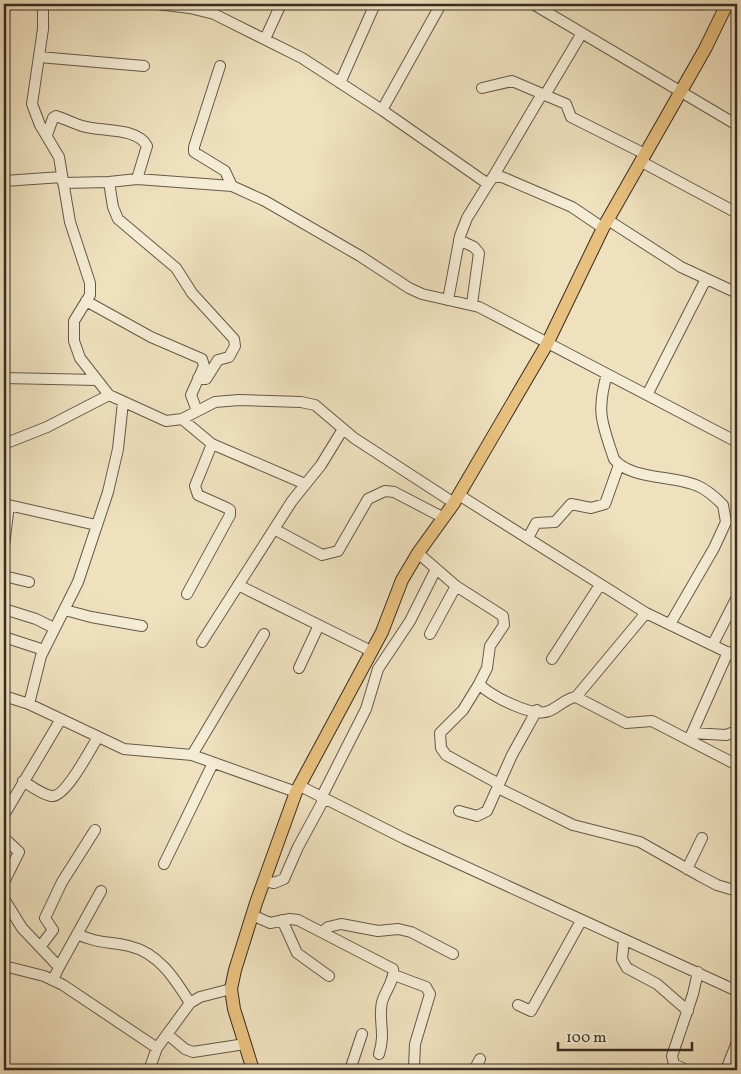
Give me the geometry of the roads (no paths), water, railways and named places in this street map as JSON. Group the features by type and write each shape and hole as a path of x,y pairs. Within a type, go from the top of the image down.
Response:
{"main road":[{"path":"253,1070 234,1009 231,989 252,915 298,789 385,625 402,580 456,499 547,344 605,224 680,92 727,4"}],"street":[{"path":"43,4 43,29 32,104 40,124 59,157 70,222 90,283 90,295 74,321 72,333 80,358 108,396 166,420 182,420 215,402 239,400 301,402 315,406 343,429 456,499 528,538 646,613 733,655 691,736"},
{"path":"162,4 214,14 302,58 490,181"},
{"path":"264,39 281,4"},
{"path":"340,83 375,4"},
{"path":"382,110 441,4"},
{"path":"533,4 737,125"},
{"path":"448,300 459,240 468,218 582,33"},
{"path":"39,57 144,66"},
{"path":"220,66 194,152 225,171 232,186"},
{"path":"482,88 512,81 566,104 571,117 737,213"},
{"path":"47,135 53,118 56,116 82,126 136,135 144,140 147,146 137,179"},
{"path":"490,181 502,177 572,207 681,267 737,294"},
{"path":"4,180 109,182 137,179 232,186 317,231 409,288 422,294 472,304 737,442"},
{"path":"109,182 113,207 118,219 176,268 192,293 234,340 235,346 229,357 218,360 206,379 198,378"},
{"path":"459,240 474,247 479,253 472,304"},
{"path":"647,395 706,279"},
{"path":"86,301 151,337 202,359 204,366 191,395 198,411"},
{"path":"607,374 600,399 600,411 614,459 618,465 648,475 699,486 723,505 726,522 714,548 670,624"},
{"path":"4,378 97,380"},
{"path":"4,444 47,427 108,396"},
{"path":"28,704 44,650 78,582 108,492 118,449 123,402"},
{"path":"182,420 212,444 305,484"},
{"path":"202,642 274,529 305,484 321,465 343,429"},
{"path":"188,594 230,514 230,510 227,508 198,495 195,491 195,486 212,444"},
{"path":"528,538 536,523 555,522 571,504 592,508 605,504 618,465"},
{"path":"274,529 322,555 329,555 338,551 368,499 385,492 394,492 444,518"},
{"path":"4,546 7,504 96,525"},
{"path":"418,554 456,586 500,613 505,620 504,625 490,646 487,668 479,684 463,710 440,733 440,744 446,755 499,786 573,825 640,842 716,885 737,891"},
{"path":"264,881 274,883 284,879 366,709 378,669 410,621 436,569"},
{"path":"4,576 30,582"},
{"path":"238,585 371,651"},
{"path":"552,659 600,585"},
{"path":"430,634 456,586"},
{"path":"713,644 737,597"},
{"path":"4,610 36,619 54,628"},
{"path":"64,610 91,618 142,626"},
{"path":"576,697 646,613"},
{"path":"300,668 319,625"},
{"path":"192,755 264,634"},
{"path":"4,637 44,650"},
{"path":"479,684 512,706 548,712 570,698 576,697 619,721 633,724 652,721 691,736 737,765"},
{"path":"4,696 28,704 124,749 192,755 298,789 580,921 737,991"},
{"path":"459,811 477,816 483,815 499,786 512,755 537,710"},
{"path":"4,815 61,719"},
{"path":"691,736 726,735 737,731"},
{"path":"23,781 50,796 58,794 74,777 98,737"},
{"path":"164,864 214,763"},
{"path":"40,947 53,930 45,918 62,882 95,830"},
{"path":"4,838 19,852 4,882"},
{"path":"687,868 702,838"},
{"path":"53,980 101,891"},
{"path":"4,899 22,928 59,967"},
{"path":"252,915 270,923 282,920 298,920 393,968 394,975 382,1003 384,1040 379,1054"},
{"path":"282,920 297,953 329,976"},
{"path":"518,1005 531,1011 580,921"},
{"path":"322,932 328,927 341,924 378,931 398,929 411,932 452,954"},
{"path":"77,934 95,942 133,947 159,961 169,970 190,1003"},
{"path":"624,940 622,959 627,968 657,984 688,1010"},
{"path":"4,966 53,980 157,1048"},
{"path":"686,1070 672,1060 698,972"},
{"path":"394,975 426,987 430,994 415,1044 414,1067 417,1070"},
{"path":"149,1070 157,1048 190,1003 200,997 231,989"},
{"path":"167,1034 185,1049 193,1052 244,1044"},
{"path":"350,1070 362,1034"},
{"path":"726,1070 737,1042"},
{"path":"474,1070 480,1059"}]}
